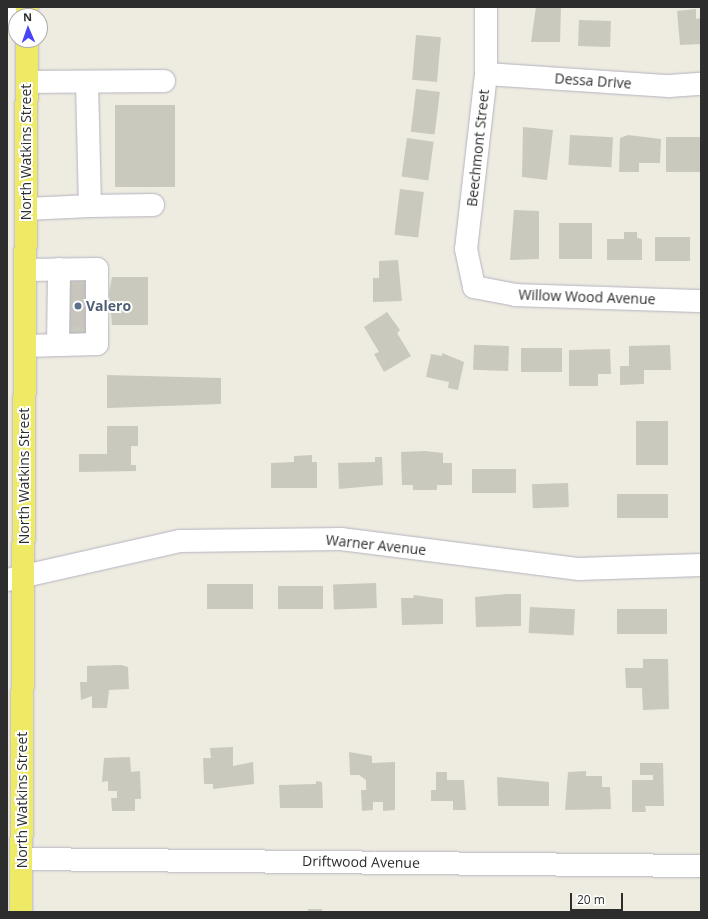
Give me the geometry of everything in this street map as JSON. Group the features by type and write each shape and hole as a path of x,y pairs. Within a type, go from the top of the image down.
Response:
{"main road":[{"name":"North Watkins Street","path":"21,912 22,859 15,579 25,346 27,48"}],"street":[{"name":"Beechmont Street","path":"474,287 466,249 486,74 486,7"},
{"name":"Dessa Drive","path":"486,74 669,86 701,84"},
{"path":"27,82 164,81"},
{"path":"87,82 90,206"},
{"path":"26,209 153,205"},
{"path":"25,346 97,344 60,269"},
{"path":"25,270 97,269 58,345"},
{"name":"Willow Wood Avenue","path":"474,287 516,295 701,301"},
{"name":"Warner Avenue","path":"15,579 180,541 341,539 579,569 701,565"},
{"name":"Driftwood Avenue","path":"22,859 701,866"}],"building":[{"path":"536,7 561,7 560,42 531,42"},
{"path":"696,9 696,19 701,18 701,44 680,45 677,11"},
{"path":"579,20 611,21 610,47 578,46"},
{"path":"416,35 441,37 437,82 412,80"},
{"path":"416,89 440,92 435,135 411,132"},
{"path":"115,105 175,105 175,187 115,187"},
{"path":"523,127 553,130 547,180 522,177"},
{"path":"570,135 613,137 611,167 568,165"},
{"path":"628,135 661,139 660,163 639,163 639,172 619,172 620,138"},
{"path":"666,137 701,137 701,172 666,172"},
{"path":"407,138 434,142 428,180 402,177"},
{"path":"400,189 424,192 418,238 394,235"},
{"path":"514,210 539,211 539,259 510,260"},
{"path":"559,223 592,223 592,259 559,259"},
{"path":"624,232 637,232 637,238 642,239 642,260 607,260 607,239 624,239"},
{"path":"655,237 690,237 690,261 655,261"},
{"path":"398,260 402,301 373,302 373,278 379,278 379,261"},
{"name":"Valero","path":"68,277 88,277 88,334 68,334"},
{"path":"112,277 148,277 148,325 112,325 109,293"},
{"path":"387,312 400,330 397,333 411,356 384,372 374,354 379,352 364,327"},
{"path":"474,345 509,346 508,371 473,370"},
{"path":"670,345 671,370 644,370 644,384 620,385 620,366 629,366 629,346"},
{"path":"521,348 562,348 562,372 521,372"},
{"path":"610,349 611,374 598,374 598,386 569,386 569,350"},
{"path":"442,353 464,362 458,390 448,388 449,382 426,377 431,354 442,356"},
{"path":"107,375 221,378 221,404 107,408"},
{"path":"636,421 668,421 668,465 636,465"},
{"path":"107,426 138,426 138,446 131,446 131,465 136,465 136,471 79,472 79,454 107,454"},
{"path":"425,451 443,453 443,463 452,463 452,485 437,485 437,490 413,490 413,485 402,485 401,452"},
{"path":"312,455 312,462 317,462 317,488 271,488 271,463 294,462 294,456"},
{"path":"375,457 382,457 383,485 339,489 338,463 375,462"},
{"path":"472,469 516,469 516,493 472,493"},
{"path":"568,483 569,507 533,508 532,484"},
{"path":"617,494 668,494 668,518 617,518"},
{"path":"376,583 377,608 334,609 333,585"},
{"path":"207,584 253,584 253,609 207,609"},
{"path":"278,586 323,586 323,609 278,609"},
{"path":"521,594 521,626 476,627 475,597"},
{"path":"414,595 443,599 443,624 402,625 401,598 413,598"},
{"path":"530,607 575,609 574,635 529,633"},
{"path":"617,609 667,609 667,634 617,634"},
{"path":"643,659 668,659 669,709 643,710 642,688 626,688 625,668 643,668"},
{"path":"121,665 128,667 129,689 109,690 107,708 92,708 92,696 81,700 80,682 87,682 87,666"},
{"path":"233,747 233,766 253,762 254,784 213,789 213,784 204,784 203,758 211,758 210,748"},
{"path":"349,752 372,756 372,763 395,762 395,810 383,811 383,802 373,802 373,810 362,811 361,790 366,790 366,780 359,775 350,775"},
{"path":"130,757 131,772 140,771 141,799 135,799 135,811 112,811 111,798 117,798 117,791 108,791 108,781 102,782 104,758"},
{"path":"640,763 663,763 664,806 645,806 646,812 632,812 632,780 653,780 653,775 640,775"},
{"path":"586,771 586,776 602,776 602,787 610,787 611,809 565,810 568,772"},
{"path":"436,772 447,772 447,780 464,780 466,810 453,810 453,801 431,801 431,790 436,790"},
{"path":"497,777 549,782 549,806 498,806"},
{"path":"316,781 322,782 323,808 280,808 279,785 316,784"},
{"path":"308,909 322,909 322,912 308,912"}],"tunnel":[{"path":"68,295 88,295"},
{"path":"68,316 88,316"}],"place":[{"name":"Valero","path":"78,306"}]}
